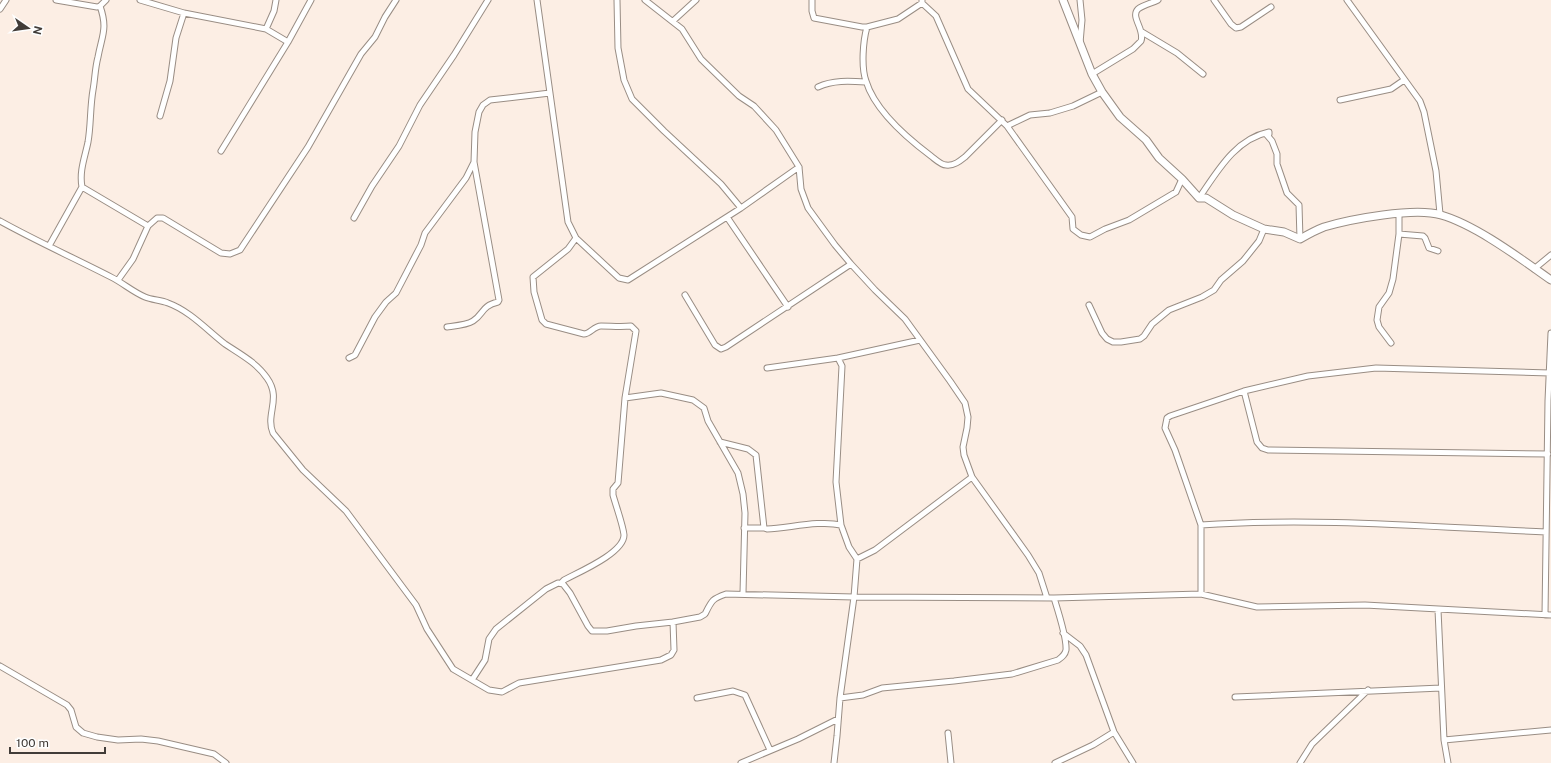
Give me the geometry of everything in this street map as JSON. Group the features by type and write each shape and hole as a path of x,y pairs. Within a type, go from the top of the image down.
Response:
{"main road":[{"path":"1063,0 1092,74 1102,92 1120,117 1146,140 1159,158 1182,179 1199,198 1206,198 1233,215 1264,229 1284,232 1300,239 1323,227 1375,216 1412,212 1440,214 1481,233 1551,280"}],"street":[{"path":"0,9 6,0"},
{"path":"56,0 98,7 106,0"},
{"path":"140,0 184,13 266,29 288,42"},
{"path":"266,29 274,11 276,0"},
{"path":"221,151 288,42 311,0"},
{"path":"118,280 133,259 148,226 157,218 163,218 221,253 230,254 240,250 308,147 361,54 375,38 385,17 396,0"},
{"path":"354,218 372,186 400,146 420,105 454,55 488,0"},
{"path":"537,0 568,222 576,238 619,278 628,280 741,208 799,167"},
{"path":"617,0 618,48 624,80 632,99 721,184 741,208"},
{"path":"645,0 682,29 701,59 739,96 754,106 776,130 799,167 801,189 808,208 851,264 905,319 965,404 968,417 968,428 963,447 972,476 1028,555 1039,573 1047,598"},
{"path":"673,21 696,0"},
{"path":"812,0 812,11 814,18 862,27 898,19 922,1 936,16 968,89 1007,126 1072,217 1073,229 1081,236 1090,237 1104,229 1129,220 1176,192 1182,179"},
{"path":"1080,0 1082,20 1080,43"},
{"path":"1092,74 1133,49 1141,42 1142,32 1135,18 1135,13 1138,9 1158,0"},
{"path":"1214,0 1231,24 1236,28 1241,27 1271,7"},
{"path":"1347,0 1420,101 1424,112 1436,171 1440,214"},
{"path":"49,246 82,187 80,179 89,133 90,113 96,80 98,57 105,32 104,16 100,6"},
{"path":"160,116 170,81 176,38 184,13"},
{"path":"867,27 864,37 864,73 866,82 884,113 899,129 916,145 945,165 952,164 965,156 1002,120"},
{"path":"1142,32 1177,53 1203,74"},
{"path":"1340,100 1391,89 1404,80"},
{"path":"818,87 827,83 836,82 866,82"},
{"path":"1007,126 1030,115 1050,113 1067,108 1102,92"},
{"path":"447,327 472,322 483,309 490,304 498,302 499,300 474,162 475,132 479,112 483,105 490,100 550,93"},
{"path":"1199,198 1228,156 1244,142 1269,132 1270,134 1266,134 1272,142 1277,154 1277,164 1287,193 1299,205 1300,239"},
{"path":"349,358 355,355 375,317 386,302 396,293 421,246 426,233 466,178 474,162"},
{"path":"82,187 148,226"},
{"path":"1391,343 1379,327 1377,313 1379,307 1389,293 1393,278 1399,234 1399,214"},
{"path":"726,217 788,307"},
{"path":"0,221 35,240 118,280 145,297 169,303 189,314 225,344 251,361 268,378 275,396 270,426 273,433 303,470 346,511 416,605 427,629 453,669 489,690 502,692 519,683 661,660 671,654 674,650 673,622"},
{"path":"1089,305 1102,333 1107,339 1114,342 1121,342 1140,339 1144,336 1152,324 1169,310 1202,297 1214,290 1221,280 1243,261 1259,241 1264,229"},
{"path":"1399,234 1423,236 1429,248 1438,251"},
{"path":"472,680 485,660 489,639 496,629 546,589 561,583 612,554 621,544 624,535 613,495 613,489 618,483 625,398 636,331 635,328 631,326 600,326 587,334 584,334 549,326 542,320 534,292 532,277 568,249 576,238"},
{"path":"1534,269 1551,255"},
{"path":"685,295 715,345 721,349 788,307 851,264"},
{"path":"561,583 570,593 592,631 607,631 700,617 705,614 714,598 726,594 743,593 767,596 1047,598 1201,594 1257,607 1365,605 1548,615 1546,532 1551,333"},
{"path":"767,368 838,358 920,340"},
{"path":"834,763 840,698 854,597 857,559 849,547 841,526 836,482 842,366 838,358"},
{"path":"1201,594 1201,525 1175,450 1165,428 1167,418 1170,416 1244,391 1308,376 1376,368 1550,373"},
{"path":"1244,391 1257,442 1262,448 1268,450 1548,454"},
{"path":"625,398 661,393 692,400 704,408 708,421 738,472 743,494 743,593"},
{"path":"720,442 748,449 756,455 764,528"},
{"path":"857,559 875,550 972,476"},
{"path":"1201,525 1243,522 1299,522 1546,532"},
{"path":"744,528 785,528 832,523 841,526"},
{"path":"840,698 863,696 882,688 954,682 1012,674 1058,660 1064,656 1066,651 1054,598"},
{"path":"1438,610 1444,740 1448,763"},
{"path":"1063,634 1080,646 1086,655 1114,732 1133,763"},
{"path":"0,666 66,705 71,710 76,727 83,733 118,740 141,739 158,741 214,754 226,763"},
{"path":"1235,697 1441,688"},
{"path":"1300,763 1312,744 1368,690"},
{"path":"697,698 733,691 745,694 770,750"},
{"path":"741,763 798,739 838,719"},
{"path":"1444,740 1551,730"},
{"path":"1055,763 1093,746 1114,732"},
{"path":"948,733 951,763"}]}
